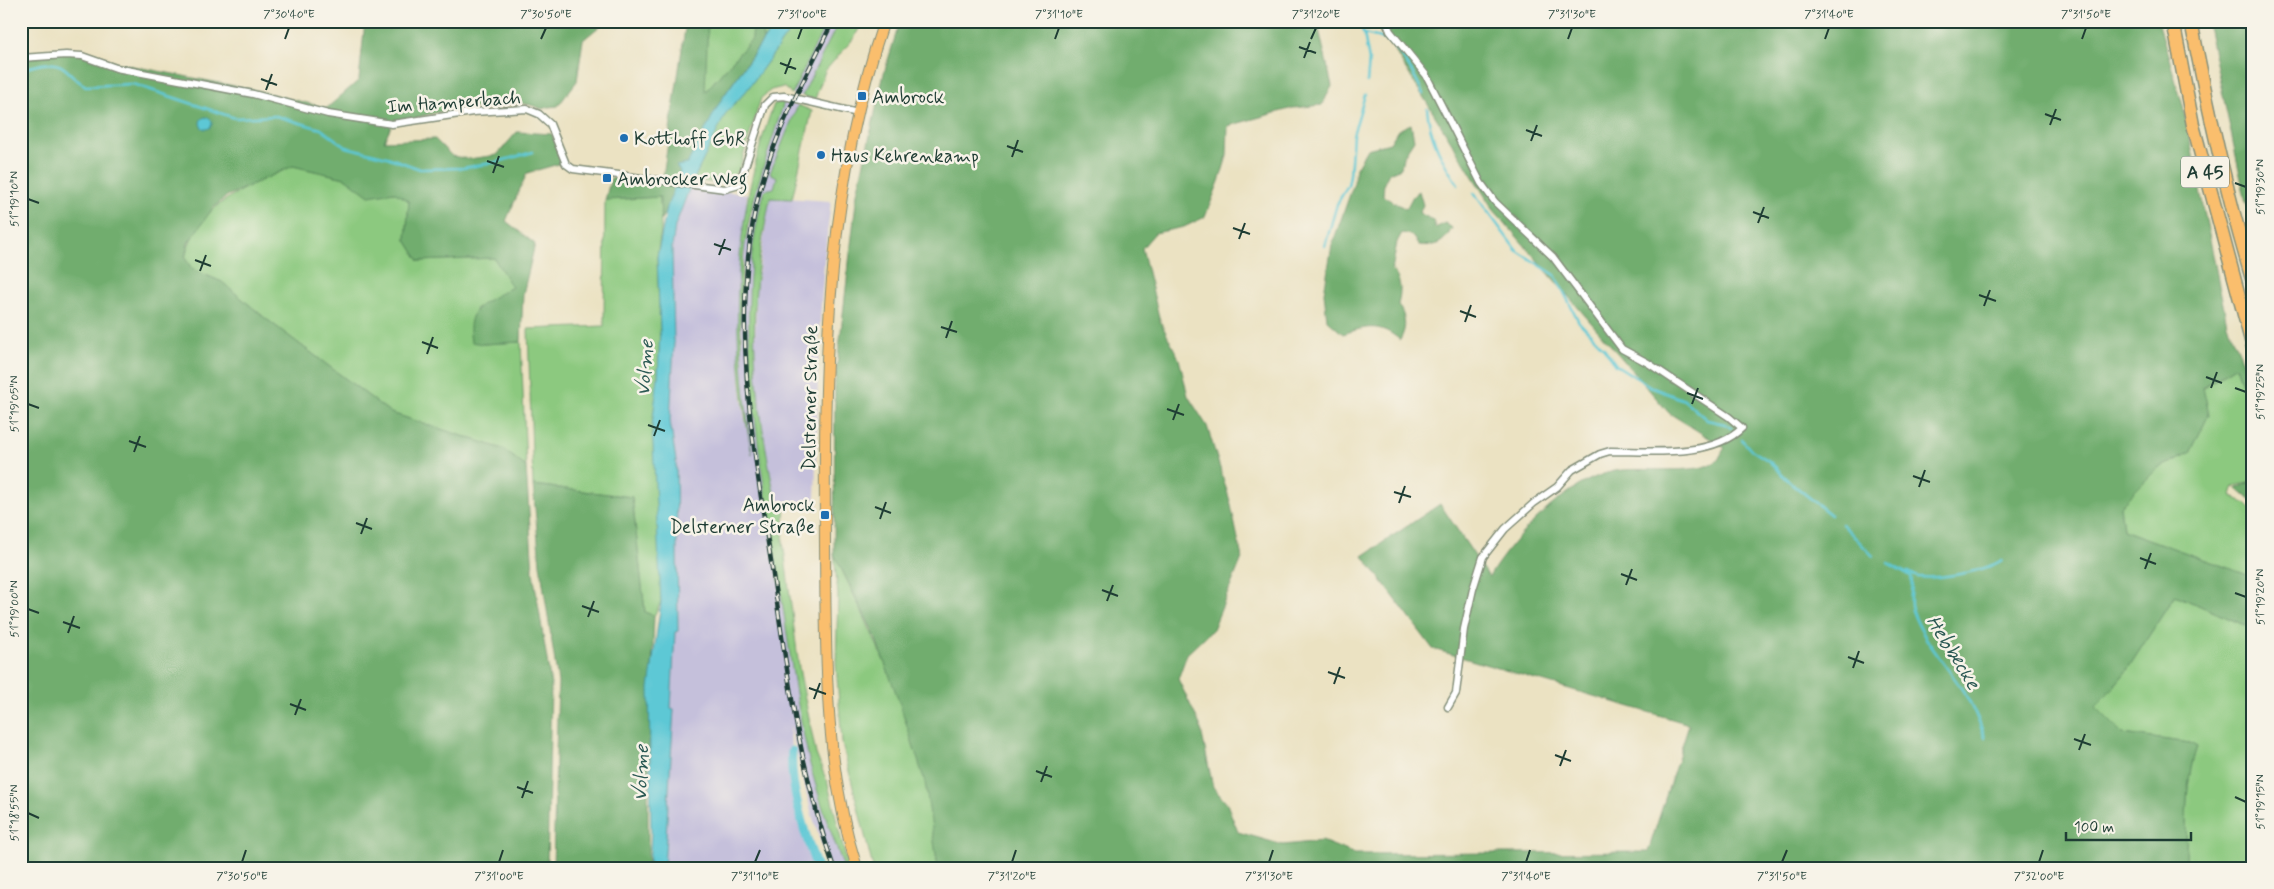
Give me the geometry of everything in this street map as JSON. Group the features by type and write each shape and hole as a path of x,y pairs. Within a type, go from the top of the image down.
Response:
{"highway":[{"name":"A 45","path":"2173,21 2193,125 2253,348"},
{"name":"A 45","path":"2191,21 2212,127 2234,219 2253,282"}],"main road":[{"name":"Delsterner Straße","path":"857,868 841,812 830,741 826,667 826,362 831,273 839,205 858,113 884,21"}],"street":[{"path":"1386,21 1390,31 1426,75 1494,202 1553,257 1622,348 1729,416 1742,428 1736,434 1714,446 1674,450 1610,451 1600,454 1572,470 1557,487 1534,503 1505,529 1483,557 1476,578 1464,629 1456,693 1448,707"},
{"name":"Im Hamperbach","path":"21,58 66,55 82,56 116,68 253,94 328,114 392,124 473,112 527,109 539,114 550,124 565,161 570,168 712,187 732,188 739,185 765,105 773,97 784,96 858,113"}],"shaded area":[{"path":"827,21 839,21 802,96 792,94"},
{"path":"784,102 798,105 770,173 777,176 774,188 765,190 753,248 750,316 754,412 809,760 844,868 829,868 812,815 790,725 792,777 799,826 813,868 664,868 673,709 670,708 675,632 678,631 676,461 670,421 674,343 672,247 675,226 690,187 747,194 738,316 740,380 744,415 750,443 743,379 741,316 745,246 758,185"},
{"path":"770,197 831,201 824,261 819,336 815,502 776,503 759,412 755,348 756,288"}],"green space":[{"path":"365,21 606,21 583,40 577,81 558,106 542,109 519,103 438,112 392,124 384,141 435,139 452,156 469,159 497,155 517,132 552,134 562,163 527,173 506,221 535,244 523,294 521,342 483,344 471,342 471,320 474,313 486,302 512,287 494,258 419,261 406,240 409,201 394,192 369,196 345,178 293,166 227,196 213,208 188,243 185,258 192,269 222,282 265,318 391,413 503,449 526,467 533,572 551,685 547,868 427,868 426,865 412,868 21,868 21,55 63,51 85,53 117,63 255,90 327,108 359,80"},
{"path":"679,21 708,21 705,92 752,39 753,26 761,22 763,40 722,98 661,220 660,197 605,200 611,178 662,183 685,29"},
{"path":"708,21 777,21 763,40 761,22 753,26 752,39 704,93"},
{"path":"797,21 827,21 792,94 783,87 771,90 761,98 739,170 727,181 715,183 694,180 713,136 726,113 747,90"},
{"path":"839,21 863,21 854,38 825,71 815,99 802,96"},
{"path":"900,21 1317,21 1332,86 1322,105 1293,108 1228,126 1227,156 1205,217 1184,227 1155,233 1142,248 1160,321 1179,359 1188,396 1207,426 1230,501 1242,558 1213,629 1187,654 1178,679 1200,725 1213,787 1227,804 1238,832 1283,845 1322,841 1355,854 1648,852 1689,724 1433,649 1363,556 1440,504 1489,577 1527,528 1543,512 1579,485 1597,476 1615,471 1683,469 1708,466 1717,461 1725,448 1669,413 1493,209 1396,53 1381,21 2158,21 2183,106 2227,324 2253,385 2253,414 2236,366 2203,387 2209,414 2190,453 2158,468 2120,506 2123,530 2253,577 2253,611 2249,627 2175,595 2125,673 2096,707 2123,734 2190,743 2197,747 2188,791 2186,868 938,868 925,782 899,701 874,634 834,554 835,383 857,193 884,73"},
{"path":"2207,21 2253,21 2253,235"},
{"path":"784,102 751,211 742,271 742,363 752,454 740,366 738,322 739,277 743,233 750,189 760,146 774,104"},
{"path":"798,105 812,111 792,199 770,198 756,288 756,369 766,450 776,503 785,503 783,541 799,668 816,754 828,784 848,868 844,868 825,814 804,736 762,472 751,375 750,279 755,233 765,190 774,188 777,177 770,173"},
{"path":"1411,124 1414,140 1403,157 1401,168 1389,173 1384,183 1383,196 1406,209 1413,196 1419,191 1423,205 1419,213 1433,220 1435,228 1445,223 1452,228 1439,243 1419,245 1411,235 1402,233 1397,242 1392,270 1399,282 1398,305 1403,313 1405,322 1400,340 1386,331 1373,328 1360,329 1343,334 1327,320 1324,293 1332,245 1354,183 1356,168 1367,149 1390,143 1398,130"},
{"path":"293,166 345,178 369,195 394,192 409,201 406,240 419,261 494,258 513,287 475,309 483,344 521,342 526,467 503,449 391,413 265,318 222,282 192,269 185,258 191,239 200,223 212,210 242,190"},
{"path":"660,197 661,231 657,257 660,330 658,377 661,602 654,616 645,612 632,497 533,485 528,329 604,326 605,200"},
{"path":"2236,366 2253,414 2253,482 2234,486 2231,495 2246,504 2253,511 2253,540 2251,547 2253,548 2253,577 2123,530 2120,506 2158,468 2190,453 2209,414 2203,388"},
{"path":"2253,482 2253,503 2236,488"},
{"path":"533,485 632,497 645,612 654,616 648,773 648,868 553,868 558,682 540,564"},
{"path":"834,554 886,665 917,751 931,813 938,868 873,868 842,743 836,664 838,595"},
{"path":"2175,595 2249,627 2253,611 2253,868 2186,868 2188,791 2197,747 2190,743 2123,734 2096,707 2125,673"}],"water":[{"path":"777,21 797,21 747,90 726,113 690,187 675,226 672,247 674,343 670,421 676,461 678,631 675,632 671,708 674,709 664,868 649,868 651,832 649,688 661,602 652,425 658,377 660,330 657,257 667,207 680,171 676,166 687,164 721,100"},
{"path":"204,117 208,117 212,123 208,129 204,129 200,125 200,121"}],"waterway":[{"name":"Hebbecke","path":"1360,21 1363,33 1391,43 1402,56 1423,94"},
{"path":"1364,34 1369,60 1367,82"},
{"path":"21,70 43,64 54,64 64,68 86,86 133,84 235,118 276,116 321,129 346,147 387,157 420,169 463,168 497,162 533,152"},
{"path":"1325,246 1337,204 1348,185 1353,135 1365,95"},
{"name":"Hebbecke","path":"1427,109 1431,130 1438,149 1458,185"},
{"name":"Hebbecke","path":"1474,193 1516,250 1555,275 1579,322 1603,347 1616,365 1653,388 1684,400 1707,420 1725,424 1731,428"},
{"name":"Hebbecke","path":"1742,440 1750,449 1769,461 1790,482 1831,515"},
{"name":"Hebbecke","path":"1842,524 1873,556"},
{"path":"1908,572 1918,577 1950,576 1984,568 2002,560"},
{"name":"Hebbecke","path":"1888,563 1911,576 1911,606 1917,622 1931,646 1955,678 1969,701 1985,737"},
{"path":"792,751 795,795 817,868"}],"railway":[{"path":"833,21 787,116 767,165 760,190 754,216 748,260 745,348 758,481 789,682 803,757 822,831 834,868"}],"place":[{"name":"Ambrock","path":"862,96"},
{"name":"Kotthoff GbR","path":"624,138"},
{"name":"Haus Kehrenkamp","path":"821,155"},
{"name":"Ambrocker Weg","path":"607,178"},
{"name":"Ambrock Delsterner Straße","path":"825,515"}],"water label":[{"name":"Volme","path":"644,368"},
{"name":"Volme","path":"640,773"}]}
